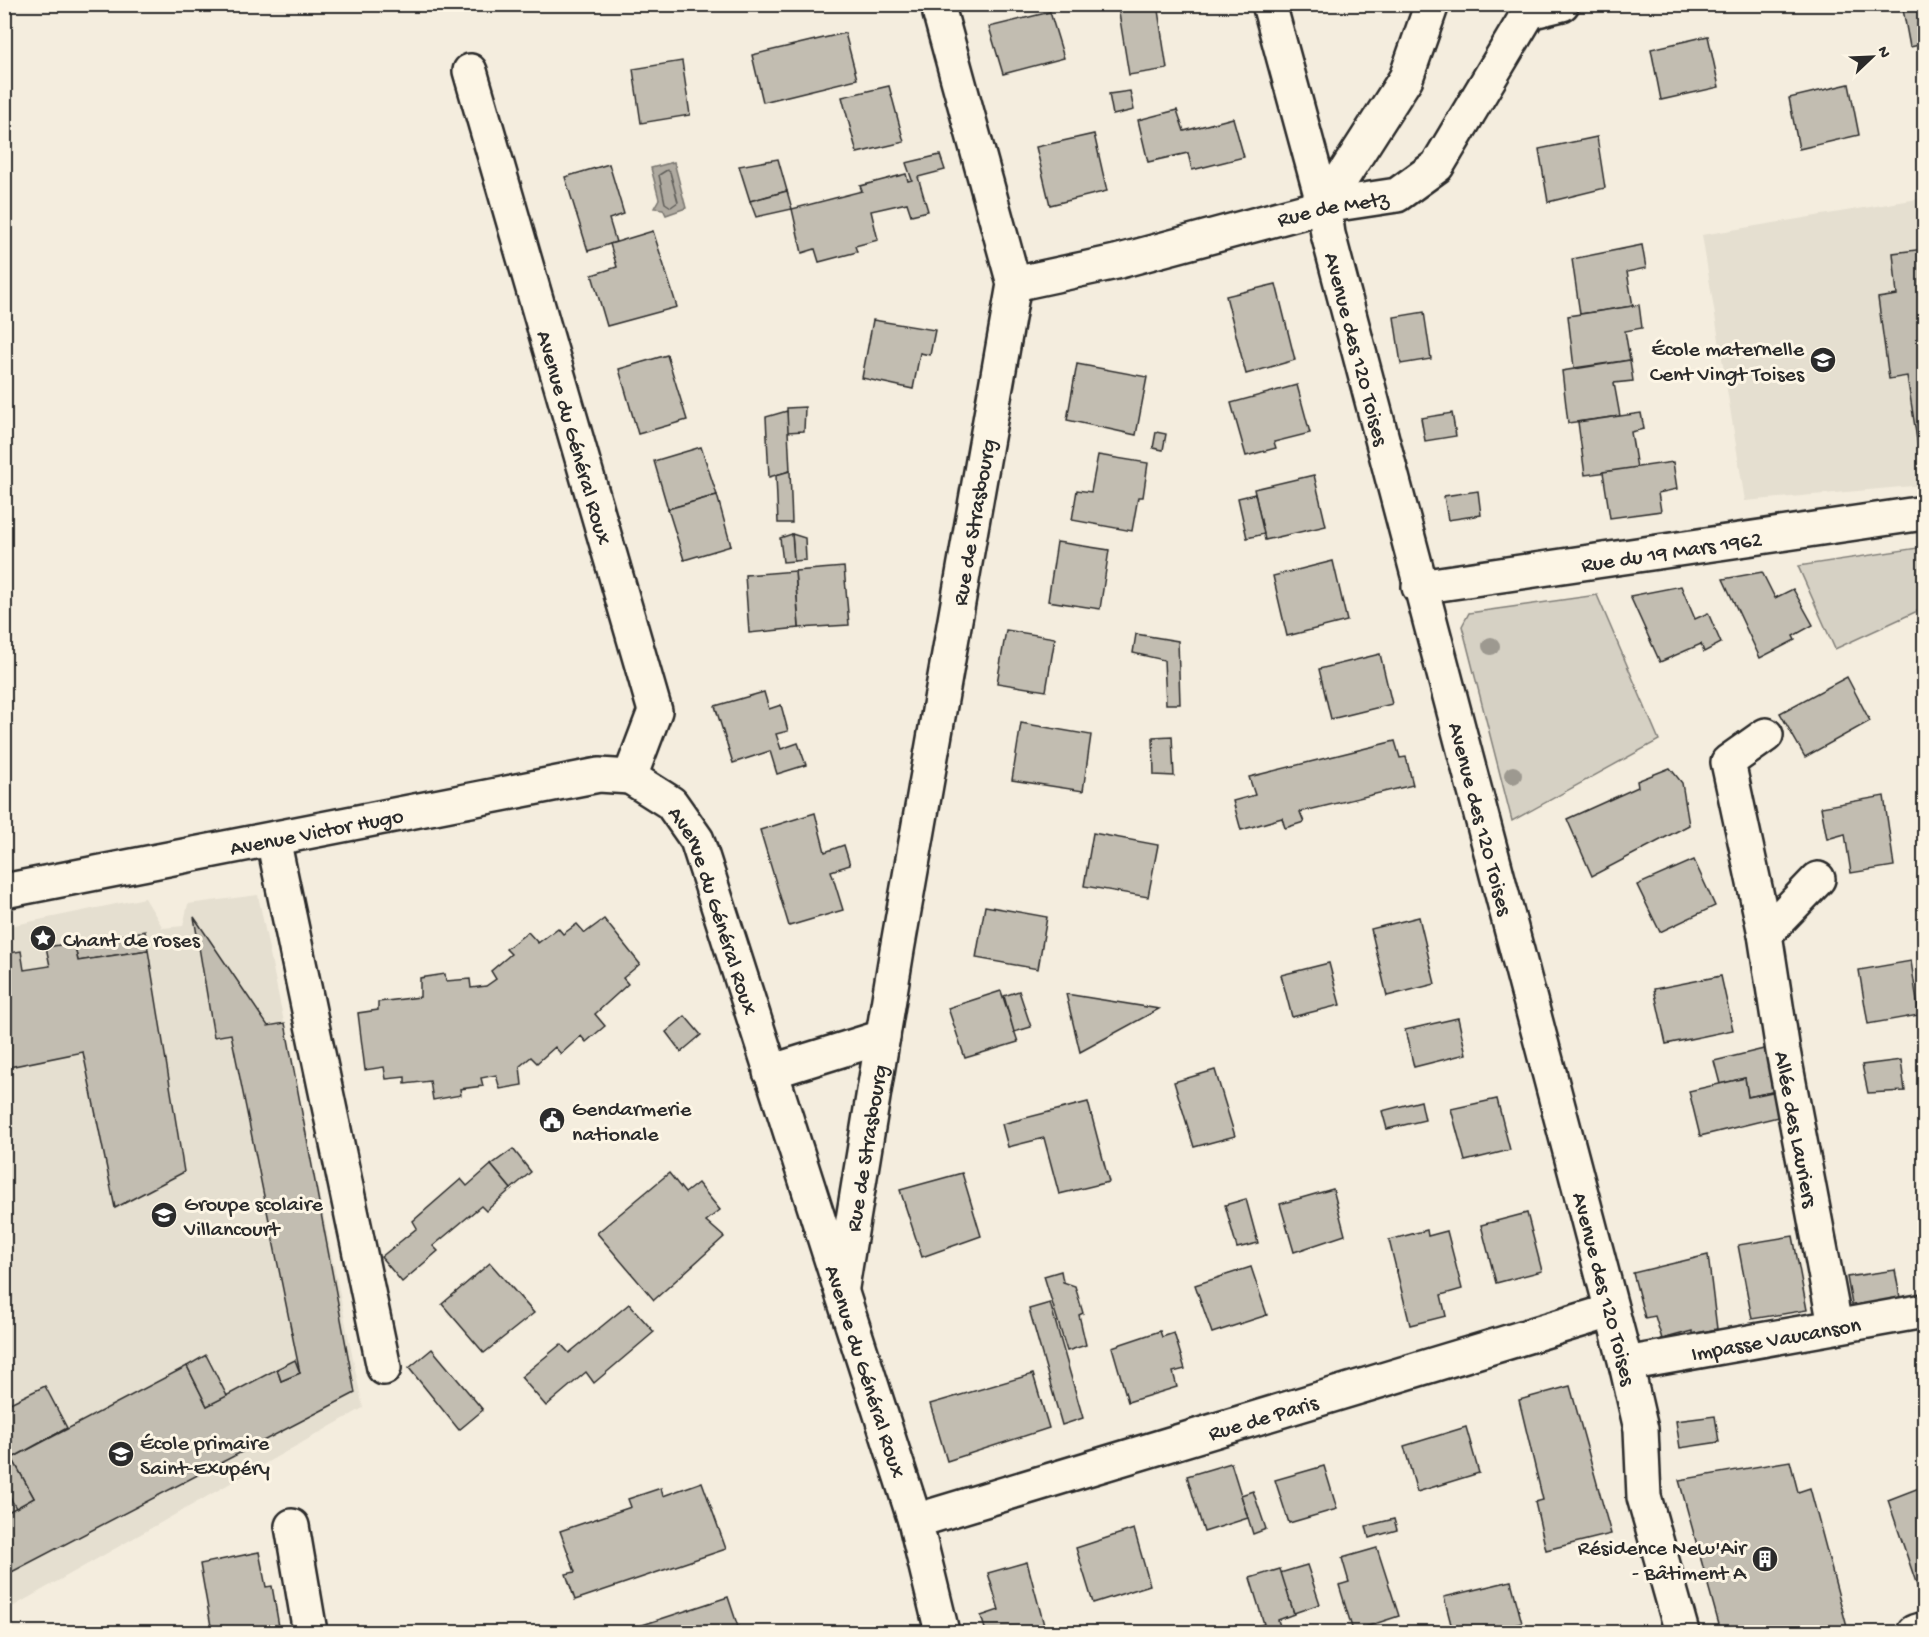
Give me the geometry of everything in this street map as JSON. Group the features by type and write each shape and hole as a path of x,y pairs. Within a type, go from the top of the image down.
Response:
{"street":[{"name":"Avenue des 120 Toises","path":"1269,4 1324,206 1328,234 1419,587 1626,1364 1641,1429 1644,1497 1682,1632"},
{"path":"1324,206 1406,78 1432,4"},
{"name":"Rue de Metz","path":"1014,284 1116,262 1324,206 1397,195 1437,166 1529,12 1562,4"},
{"name":"Rue de Strasbourg","path":"841,1294 883,1037 1014,284 939,14"},
{"name":"Avenue du Général Roux","path":"470,71 655,711 630,777 671,803 696,840 915,1521 942,1632"},
{"name":"Rue du 19 Mars 1962","path":"1419,587 1924,513"},
{"name":"Allée des Lauriers","path":"1766,735 1728,762 1752,883 1765,934 1784,1051 1835,1325"},
{"name":"Avenue Victor Hugo","path":"4,891 599,775 630,777"},
{"path":"273,839 384,1368"},
{"path":"1765,934 1818,879"},
{"name":"Rue de Strasbourg","path":"770,1072 883,1037"},
{"name":"Rue de Paris","path":"915,1521 1611,1311"},
{"name":"Impasse Vaucanson","path":"1626,1364 1835,1325 1924,1311"},
{"path":"292,1526 310,1632"},
{"path":"1914,1632 1924,1629"}],"shaded area":[{"name":"École maternelle Cent Vingt Toises","path":"1924,198 1924,485 1745,501 1702,235"},
{"path":"1924,547 1924,608 1835,649 1798,566"},
{"path":"1597,595 1659,740 1512,821 1462,626 1469,613"},
{"name":"Groupe scolaire Villancourt","path":"258,895 363,1408 5,1611 5,927 145,898 163,928 183,926 188,904"}],"water":[{"path":"674,162 686,208 666,215 663,209 654,208 659,199 651,168"}],"building":[{"path":"1157,4 1167,69 1129,75 1118,7"},
{"path":"1902,4 1924,4 1924,44 1910,47"},
{"path":"1050,12 1064,58 1003,74 989,27"},
{"path":"845,33 857,79 763,102 752,55"},
{"path":"1708,36 1719,87 1661,100 1651,49"},
{"path":"682,61 690,115 641,123 633,69"},
{"path":"1849,84 1859,135 1799,149 1789,98"},
{"path":"889,86 904,142 857,153 842,97"},
{"path":"1130,91 1134,110 1113,115 1109,94"},
{"path":"1177,110 1184,131 1233,118 1244,157 1192,170 1188,153 1148,162 1138,120"},
{"path":"1094,134 1107,191 1050,205 1036,147"},
{"path":"1597,137 1605,188 1548,202 1539,149"},
{"path":"940,155 945,170 918,177 928,211 911,215 907,203 871,211 878,240 855,246 857,252 819,262 815,249 802,253 792,209 862,191 860,186 906,174 908,181 912,180 906,163"},
{"path":"778,159 787,191 750,201 739,166"},
{"path":"609,164 624,214 609,219 616,242 588,251 565,177"},
{"path":"787,191 792,209 756,217 750,201"},
{"path":"653,231 677,307 607,326 592,275 617,267 610,244"},
{"path":"1642,245 1646,268 1627,272 1633,306 1580,314 1572,259"},
{"path":"1924,249 1924,459 1920,459 1907,376 1889,379 1878,298 1897,295 1893,253"},
{"path":"1276,284 1295,360 1246,374 1226,296"},
{"path":"1639,305 1642,328 1625,331 1630,360 1574,368 1568,316"},
{"path":"1424,312 1431,359 1401,364 1394,317"},
{"path":"873,320 935,330 930,355 920,353 913,389 862,378"},
{"path":"667,355 687,420 638,434 619,369"},
{"path":"1630,360 1633,381 1614,383 1620,416 1568,423 1562,371"},
{"path":"1077,364 1147,377 1136,435 1067,420"},
{"path":"1297,385 1310,433 1274,442 1276,448 1246,456 1231,403"},
{"path":"805,407 804,431 787,432 787,408"},
{"path":"787,411 790,471 769,477 766,417"},
{"path":"1452,413 1456,436 1425,441 1421,418"},
{"path":"1641,413 1644,429 1631,432 1637,468 1585,475 1578,422"},
{"path":"1156,432 1166,434 1163,450 1153,448"},
{"path":"701,447 717,495 668,509 654,461"},
{"path":"1098,455 1148,463 1143,497 1138,497 1132,531 1072,520 1077,490 1091,492"},
{"path":"1673,462 1677,489 1658,493 1661,511 1610,518 1603,472"},
{"path":"790,471 792,523 778,523 776,475"},
{"path":"1314,475 1326,526 1265,540 1254,489"},
{"path":"1478,491 1481,515 1448,520 1444,496"},
{"path":"1255,494 1264,534 1247,538 1238,498"},
{"path":"717,495 731,546 684,560 668,509"},
{"path":"792,534 805,538 806,560 794,561"},
{"path":"792,534 794,561 783,562 780,538"},
{"path":"1057,542 1109,550 1100,609 1048,601"},
{"path":"1333,561 1347,621 1287,636 1273,576"},
{"path":"844,567 849,625 799,628 795,571"},
{"path":"795,571 799,628 749,633 745,575"},
{"path":"1762,572 1775,598 1793,589 1813,625 1793,636 1795,640 1760,658 1723,579"},
{"path":"1681,586 1695,619 1708,613 1721,643 1704,652 1701,644 1660,662 1630,596"},
{"path":"1006,630 1055,638 1046,691 997,683"},
{"path":"1136,634 1178,641 1180,704 1166,704 1164,660 1133,653"},
{"path":"1380,654 1392,704 1331,719 1319,669"},
{"path":"1847,677 1870,721 1805,757 1780,713"},
{"path":"764,692 769,709 781,705 788,731 776,734 781,749 798,743 806,765 777,774 770,751 733,763 715,706"},
{"path":"1021,723 1091,735 1083,791 1012,780"},
{"path":"1172,736 1174,776 1154,775 1153,737"},
{"path":"1395,741 1400,758 1406,757 1413,785 1300,812 1304,822 1285,828 1282,818 1241,830 1233,801 1255,795 1249,777"},
{"path":"1670,768 1682,783 1689,825 1592,876 1567,819 1638,787 1637,781"},
{"path":"1884,796 1894,866 1851,873 1845,834 1827,839 1821,807"},
{"path":"815,813 825,852 844,845 850,865 831,871 843,910 789,926 760,830"},
{"path":"1093,833 1158,845 1148,897 1084,886"},
{"path":"1694,860 1715,906 1660,932 1637,885"},
{"path":"985,906 1047,917 1038,969 976,958"},
{"path":"194,917 268,1026 285,1023 355,1393 4,1576 4,1514 34,1498 12,1458 187,1366 207,1406 277,1369 281,1381 300,1373 231,1034 214,1037"},
{"path":"1419,917 1435,984 1387,996 1371,929"},
{"path":"604,919 640,964 623,978 628,984 595,1014 605,1026 586,1042 581,1036 561,1054 555,1047 537,1063 531,1057 520,1066 522,1085 500,1089 496,1075 481,1078 483,1086 460,1089 461,1095 433,1100 430,1081 405,1084 405,1077 386,1079 384,1067 365,1070 358,1013 378,1010 378,1002 420,997 420,978 445,974 446,981 470,979 471,988 486,986 496,979 491,971 511,954 506,949 528,932 538,943 558,928 563,934 577,924 585,933"},
{"path":"145,931 148,950 78,961 74,943"},
{"path":"74,943 78,961 148,950 184,1172 115,1208 83,1052 4,1068 4,954 21,951 24,970 50,966 46,947"},
{"path":"1911,961 1919,1015 1868,1024 1859,970"},
{"path":"1329,963 1340,1005 1292,1017 1281,975"},
{"path":"1721,976 1733,1030 1666,1044 1654,989"},
{"path":"1001,991 1018,1042 965,1058 948,1008"},
{"path":"1019,991 1031,1027 1014,1032 1004,996"},
{"path":"1066,994 1159,1009 1080,1052"},
{"path":"685,1016 701,1035 681,1052 666,1032"},
{"path":"1458,1018 1466,1054 1414,1067 1405,1030"},
{"path":"1768,1048 1777,1091 1748,1097 1745,1078 1720,1084 1714,1061"},
{"path":"1901,1060 1905,1091 1868,1093 1862,1065"},
{"path":"1215,1070 1235,1136 1194,1147 1174,1082"},
{"path":"1745,1078 1748,1097 1777,1091 1782,1116 1700,1136 1689,1091"},
{"path":"1497,1099 1510,1150 1465,1161 1451,1109"},
{"path":"1421,1101 1425,1120 1387,1129 1382,1111"},
{"path":"1088,1102 1109,1182 1059,1194 1044,1138 1008,1147 1002,1124"},
{"path":"513,1149 531,1172 511,1189 491,1165"},
{"path":"491,1165 511,1189 486,1211 481,1206 433,1246 438,1251 402,1282 381,1257 417,1228 413,1221 461,1179 467,1186"},
{"path":"669,1173 685,1193 698,1183 720,1210 706,1221 724,1237 654,1300 597,1233"},
{"path":"962,1173 981,1236 922,1257 900,1190"},
{"path":"1333,1189 1345,1235 1294,1252 1280,1204"},
{"path":"1246,1199 1258,1243 1237,1248 1225,1205"},
{"path":"1527,1213 1542,1271 1496,1283 1481,1225"},
{"path":"1427,1230 1428,1236 1447,1231 1462,1289 1441,1295 1446,1316 1410,1325 1389,1240"},
{"path":"1793,1236 1807,1310 1752,1319 1738,1245"},
{"path":"1708,1255 1717,1329 1692,1334 1692,1331 1662,1339 1655,1316 1645,1318 1633,1273"},
{"path":"490,1263 534,1313 484,1353 442,1304"},
{"path":"1251,1267 1267,1315 1212,1333 1195,1285"},
{"path":"1895,1270 1901,1303 1853,1310 1847,1277"},
{"path":"1061,1271 1063,1282 1075,1286 1083,1313 1079,1315 1086,1345 1067,1351 1044,1276"},
{"path":"1050,1303 1083,1418 1062,1425 1029,1309"},
{"path":"629,1304 654,1332 594,1383 586,1372 546,1406 521,1377 561,1344 569,1353"},
{"path":"1160,1331 1162,1337 1174,1333 1185,1369 1173,1372 1177,1387 1128,1402 1112,1347"},
{"path":"432,1349 483,1410 459,1430 409,1368"},
{"path":"206,1355 227,1396 207,1406 187,1366"},
{"path":"295,1360 300,1373 281,1381 277,1369"},
{"path":"1033,1374 1049,1428 947,1461 930,1404"},
{"path":"45,1386 67,1428 12,1458 34,1498 16,1508 4,1487 4,1406"},
{"path":"1570,1386 1611,1534 1546,1550 1535,1502 1543,1500 1519,1400"},
{"path":"1715,1416 1719,1442 1680,1448 1676,1421"},
{"path":"1466,1427 1479,1473 1417,1492 1404,1446"},
{"name":"Résidence New'Air - Bâtiment A","path":"1790,1461 1798,1492 1810,1488 1847,1627 1832,1632 1721,1632 1679,1480"},
{"path":"1231,1463 1248,1518 1204,1532 1187,1476"},
{"path":"1324,1466 1337,1509 1289,1523 1275,1480"},
{"path":"702,1482 726,1549 575,1600 566,1574 575,1572 560,1531 631,1507 628,1499 661,1488 663,1496"},
{"path":"1924,1486 1924,1606 1888,1500"},
{"path":"1253,1491 1266,1529 1253,1534 1241,1495"},
{"path":"1394,1519 1397,1530 1369,1538 1366,1526"},
{"path":"1134,1529 1150,1585 1093,1603 1076,1548"},
{"path":"1377,1548 1399,1616 1353,1631 1339,1585 1349,1582 1342,1558"},
{"path":"259,1552 266,1587 272,1586 280,1632 212,1632 200,1564"},
{"path":"1027,1562 1044,1625 1016,1632 986,1632 981,1616 999,1610 988,1573"},
{"path":"1307,1565 1320,1604 1294,1613 1280,1573"},
{"path":"1280,1569 1294,1614 1278,1620 1282,1632 1238,1632 1264,1624 1250,1578"},
{"path":"1511,1581 1522,1623 1486,1632 1453,1632 1444,1597"},
{"path":"728,1597 739,1630 732,1632 621,1632"}],"place":[{"name":"École maternelle Cent Vingt Toises","path":"1823,360"},
{"name":"Chant de roses","path":"43,938"},
{"name":"Gendarmerie nationale","path":"552,1120"},
{"name":"Groupe scolaire Villancourt","path":"164,1215"},
{"name":"École primaire Saint-Exupéry","path":"121,1454"},
{"name":"Résidence New'Air - Bâtiment A","path":"1765,1559"}]}
